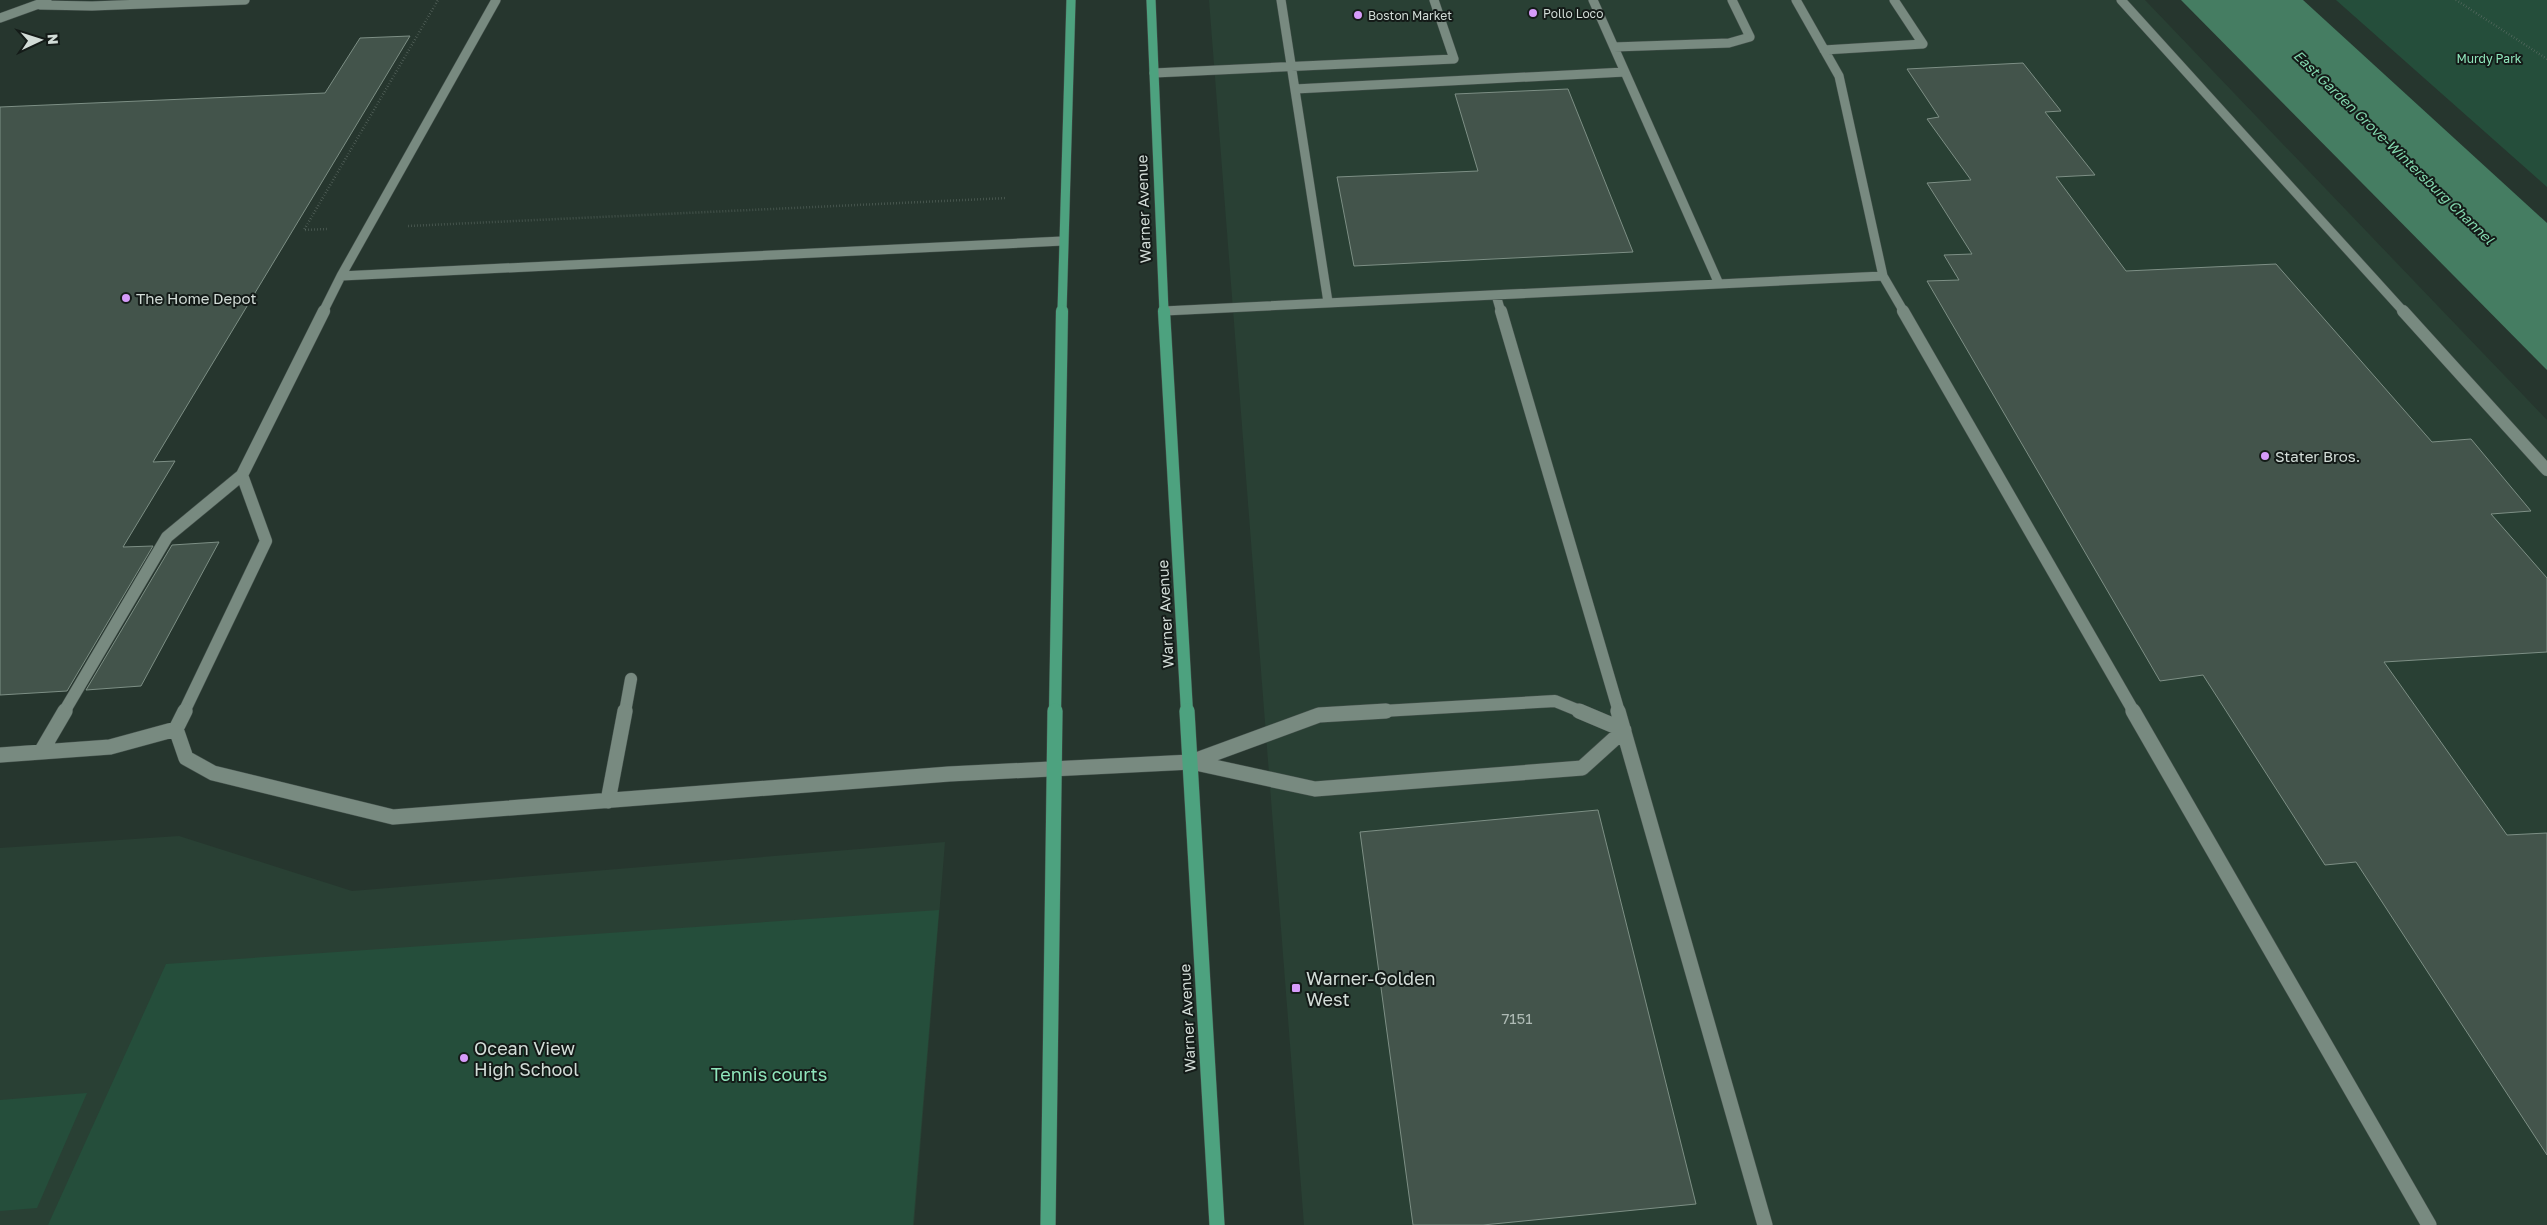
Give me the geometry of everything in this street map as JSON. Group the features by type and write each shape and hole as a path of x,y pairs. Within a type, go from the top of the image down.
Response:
{"main road":[{"path":"1048,1225 1063,241 1071,0"},
{"name":"Warner Avenue","path":"1151,0 1164,311 1217,1225"}],"lane":[{"path":"0,18 51,0"},
{"path":"40,4 92,6 245,0"},
{"path":"41,752 167,537 242,475 342,276 496,0"},
{"path":"1282,0 1328,302"},
{"path":"1154,73 1454,59 1434,0"},
{"path":"1593,0 1719,284"},
{"path":"1614,47 1729,44 1744,40 1750,36 1748,29 1732,0"},
{"path":"1796,0 1839,76 1883,276 2429,1225"},
{"path":"1824,50 1923,44 1894,0"},
{"path":"2121,0 2547,470"},
{"path":"1295,89 1625,72"},
{"path":"342,276 1063,241"},
{"path":"1164,311 1883,276"},
{"path":"1496,295 1624,730 1765,1225"},
{"path":"242,475 266,541 176,729 186,758 213,773 393,817 949,774 1191,762 1315,789 1582,768 1624,730"},
{"path":"608,801 631,679"},
{"path":"1191,762 1319,715 1555,701 1624,730"},
{"path":"0,755 110,747 176,729"}],"path":[{"path":"438,0 304,230 1007,198"},
{"path":"2456,0 2547,59"}],"shaded area":[{"path":"1209,0 2145,0 2547,420 2547,1225 1304,1225"},
{"name":"Tennis courts","path":"179,836 352,891 945,842 914,1225 0,1225 0,848"}],"green space":[{"name":"Murdy Park","path":"2336,0 2547,0 2547,187"},
{"name":"Tennis courts","path":"939,910 913,1225 48,1225 166,964"},
{"path":"87,1093 37,1208 0,1211 0,1100"}],"water":[{"name":"East Garden Grove-Wintersburg Channel","path":"2181,0 2303,0 2547,223 2547,370"}],"building":[{"name":"The Home Depot","path":"410,36 153,462 175,461 123,547 153,546 67,691 0,695 0,107 325,93 360,38"},
{"name":"Stater Bros.","path":"2023,63 2061,111 2045,112 2095,175 2056,177 2126,271 2276,264 2432,442 2471,439 2531,511 2491,514 2547,578 2547,652 2384,662 2507,835 2547,833 2547,1155 2356,862 2325,865 2203,675 2160,681 1927,281 1959,280 1944,255 1972,254 1927,183 1971,180 1927,119 1939,117 1907,69"},
{"path":"1568,89 1633,252 1354,266 1337,177 1478,171 1455,94"},
{"path":"219,542 141,686 86,690 172,545"},
{"path":"1598,810 1696,1204 1483,1225 1413,1225 1360,832"}],"place":[{"name":"Pollo Loco","path":"1533,13"},
{"name":"Boston Market","path":"1358,15"},
{"name":"The Home Depot","path":"126,298"},
{"name":"Stater Bros.","path":"2265,456"},
{"name":"Warner-Golden West","path":"1296,988"},
{"name":"Ocean View High School","path":"464,1058"}]}
